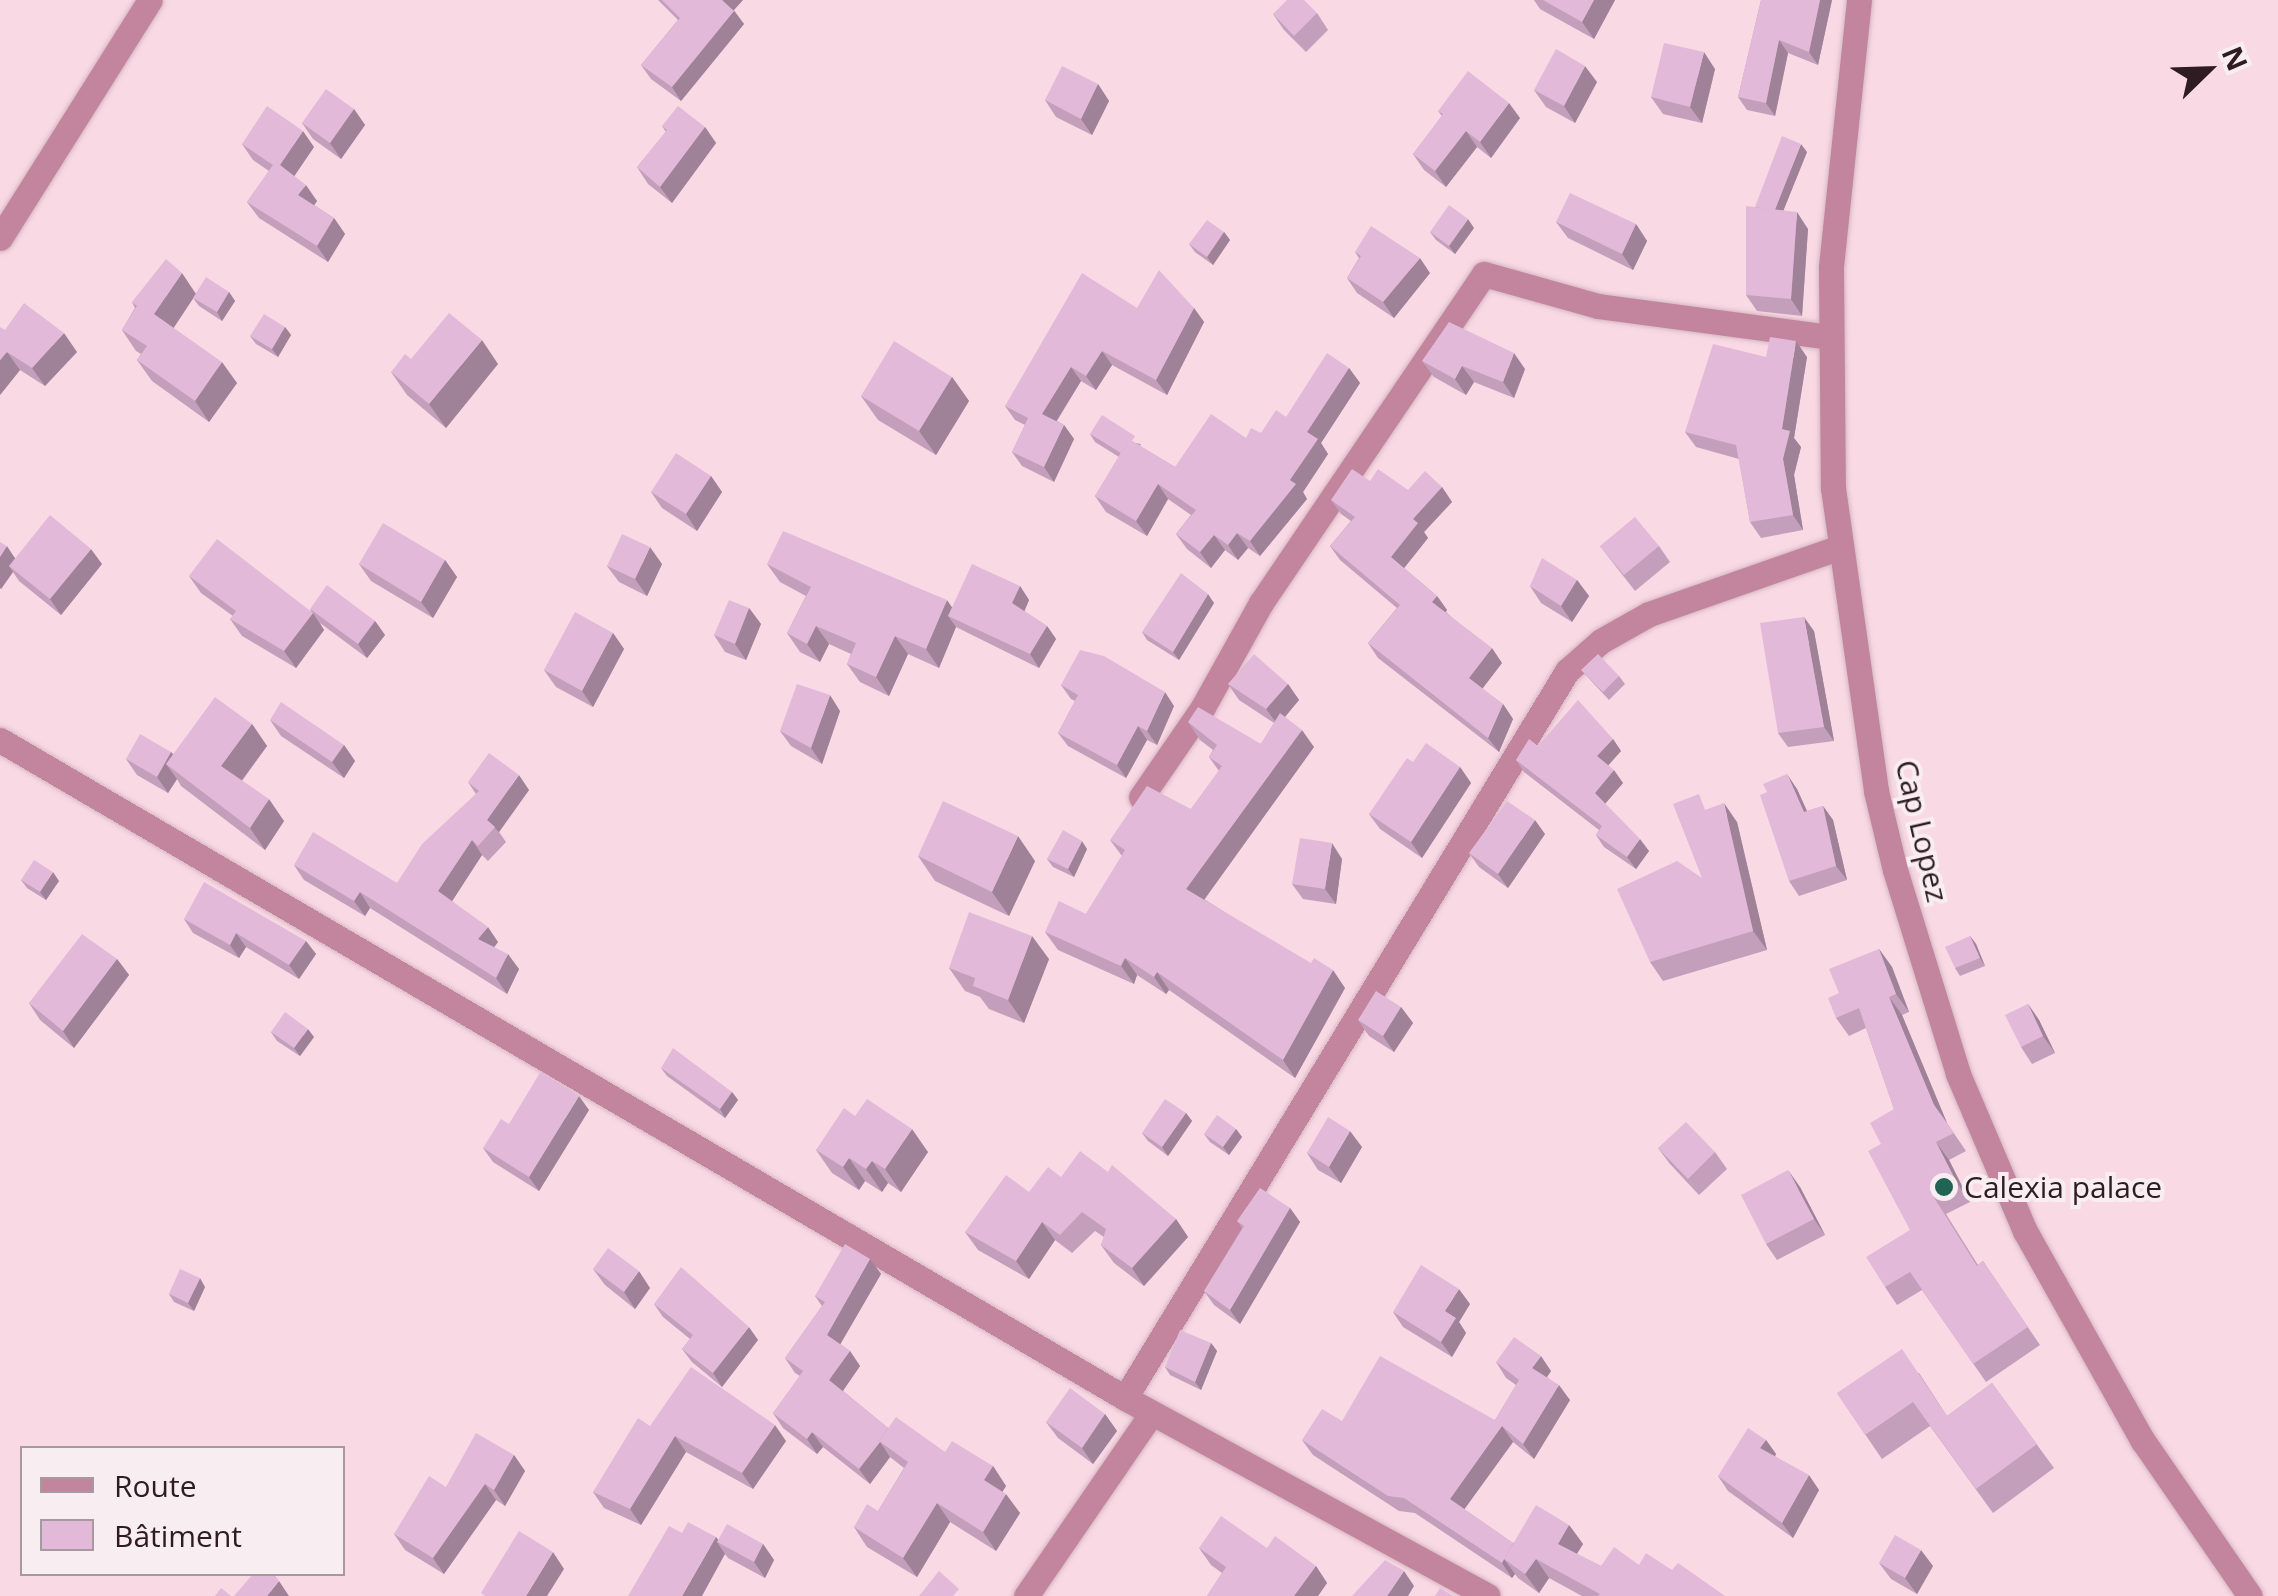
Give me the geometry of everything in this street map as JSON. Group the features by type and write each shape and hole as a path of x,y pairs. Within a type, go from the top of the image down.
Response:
{"street":[{"path":"0,238 150,0"},
{"name":"Cap Lopez","path":"1859,0 1835,202 1830,337 1840,547 1876,791 1958,1074 2025,1231 2091,1354 2250,1596"},
{"path":"1141,797 1203,706 1261,603 1484,274 1598,306 1830,337"},
{"path":"1125,1398 1372,1000 1567,671 1601,641 1649,614 1840,547"},
{"path":"0,740 1125,1398 1398,1542 1488,1596"},
{"path":"1026,1596 1152,1413"},
{"path":"1380,1569 1398,1542"}],"building":[{"path":"662,0 722,0 734,11 672,87 641,65 680,18"},
{"path":"1287,0 1304,0 1317,13 1294,36 1273,14"},
{"path":"1543,0 1594,0 1582,22"},
{"path":"1761,0 1820,0 1809,52 1779,40 1766,103 1738,97"},
{"path":"1664,43 1704,52 1690,107 1651,97"},
{"path":"1556,49 1585,66 1564,106 1534,90"},
{"path":"1062,66 1098,84 1081,119 1045,100"},
{"path":"1468,71 1509,103 1480,142 1466,131 1435,171 1413,154"},
{"path":"326,89 354,109 330,143 302,123"},
{"path":"267,106 303,131 280,165 306,185 298,195 334,218 317,246 247,202 273,165 242,144"},
{"path":"678,106 705,127 660,187 637,167 667,130 662,126"},
{"path":"1782,136 1801,144 1775,210 1755,207"},
{"path":"1570,193 1636,224 1622,254 1556,222"},
{"path":"1449,205 1468,219 1449,246 1430,232"},
{"path":"1746,206 1797,212 1791,299 1746,295"},
{"path":"1207,220 1224,232 1207,257 1189,244"},
{"path":"1371,226 1420,258 1383,302 1347,278 1361,256 1355,252"},
{"path":"166,259 182,273 154,314 222,362 195,401 137,360 147,346 122,330 137,306 132,302"},
{"path":"1159,270 1194,308 1156,380 1102,351 1086,376 1071,367 1042,414 1064,425 1044,467 1012,452 1028,418 1005,406 1082,273 1137,308"},
{"path":"206,277 229,292 217,312 193,298"},
{"path":"24,303 64,333 32,368 7,352 0,360 0,327 5,330"},
{"path":"449,313 482,340 429,404 391,372 405,354 411,359"},
{"path":"264,314 285,327 272,349 250,336"},
{"path":"1449,322 1514,353 1503,382 1462,366 1455,379 1422,361"},
{"path":"1770,337 1796,341 1782,429 1790,431 1783,459 1793,515 1750,522 1736,445 1685,432 1713,344 1766,357"},
{"path":"894,341 952,377 919,431 861,396"},
{"path":"1327,353 1349,368 1307,432 1318,439 1290,480 1296,484 1250,541 1237,533 1228,545 1214,535 1200,552 1176,534 1196,510 1158,484 1136,521 1095,496 1129,439 1175,467 1211,414 1246,438 1251,428 1261,433 1276,410 1286,417"},
{"path":"1102,415 1135,436 1121,453 1090,434"},
{"path":"676,453 711,476 686,514 651,492"},
{"path":"1352,469 1370,481 1378,469 1408,490 1425,471 1442,487 1413,519 1418,523 1391,557 1437,596 1432,602 1492,648 1469,678 1503,704 1488,738 1368,643 1400,605 1330,546 1355,517 1331,500"},
{"path":"50,515 91,549 50,599 9,566"},
{"path":"1635,517 1659,546 1624,575 1600,546"},
{"path":"383,523 445,560 421,602 359,564"},
{"path":"783,531 947,600 926,649 895,636 876,677 847,664 856,643 816,626 807,644 787,633 811,587 767,564"},
{"path":"622,534 650,547 635,579 607,566"},
{"path":"217,539 313,613 284,651 230,619 236,611 189,576"},
{"path":"1542,558 1577,580 1561,606 1530,586"},
{"path":"972,564 1020,586 1012,603 1047,626 1030,654 948,616"},
{"path":"1181,573 1208,594 1173,652 1142,632"},
{"path":"327,585 375,621 358,644 310,609"},
{"path":"729,600 749,608 735,644 714,635"},
{"path":"575,612 613,633 582,691 544,670"},
{"path":"1804,617 1824,727 1778,733 1760,623"},
{"path":"1080,650 1104,656 1165,692 1147,731 1138,726 1117,765 1058,733 1078,695 1061,685"},
{"path":"1254,654 1288,684 1266,709 1228,684"},
{"path":"1598,654 1619,676 1603,692 1581,670"},
{"path":"797,684 830,695 811,748 780,731"},
{"path":"215,697 252,724 221,766 269,799 250,828 166,764"},
{"path":"1578,700 1613,739 1597,756 1614,770 1595,793 1640,839 1627,857 1596,835 1602,826 1516,760 1529,739 1538,746"},
{"path":"281,702 344,745 332,762 270,720"},
{"path":"1198,707 1261,744 1280,713 1302,730 1186,889 1311,963 1314,958 1333,970 1283,1060 1157,972 1154,977 1125,958 1121,966 1045,932 1059,901 1086,914 1125,850 1110,840 1147,786 1191,809 1222,766 1209,757 1217,745 1188,722"},
{"path":"140,734 171,752 157,777 126,759"},
{"path":"1426,743 1460,767 1411,842 1369,814 1407,758 1413,762"},
{"path":"489,753 519,775 487,820 495,827 478,846 472,840 438,891 488,927 478,939 508,954 496,978 360,892 354,901 294,865 313,832 397,883 422,844 479,791 468,782"},
{"path":"1787,774 1804,812 1823,806 1836,866 1789,881 1760,795 1767,792 1763,784"},
{"path":"1699,794 1705,810 1724,803 1753,931 1650,962 1617,889 1677,861 1702,878 1673,804"},
{"path":"943,801 1018,836 992,892 918,856"},
{"path":"1507,801 1535,820 1498,874 1469,853"},
{"path":"1063,830 1082,841 1068,869 1047,859"},
{"path":"1300,838 1332,843 1325,889 1292,884"},
{"path":"34,860 53,872 40,892 21,880"},
{"path":"204,882 306,941 289,965 236,933 230,945 184,919"},
{"path":"969,912 1032,936 1008,1000 973,986 975,978 949,968"},
{"path":"82,934 117,959 63,1031 29,1003"},
{"path":"1970,936 1980,958 1955,968 1945,947"},
{"path":"1879,949 1896,994 1889,997 1934,1105 1954,1133 1936,1142 1957,1183 1933,1196 1977,1266 1983,1261 2028,1327 1973,1364 1910,1272 1885,1287 1866,1257 1910,1230 1868,1151 1881,1144 1870,1123 1894,1109 1859,1008 1836,1018 1828,998 1839,993 1829,969"},
{"path":"1376,991 1401,1007 1383,1036 1358,1020"},
{"path":"2028,1004 2043,1036 2021,1047 2005,1015"},
{"path":"285,1012 308,1029 294,1048 271,1032"},
{"path":"673,1048 732,1092 720,1109 661,1068"},
{"path":"541,1071 579,1096 529,1177 483,1148 501,1119 509,1124"},
{"path":"867,1099 912,1129 885,1169 872,1161 866,1169 849,1158 843,1167 816,1150 844,1108 855,1116"},
{"path":"1165,1099 1186,1113 1162,1147 1142,1133"},
{"path":"1217,1115 1236,1129 1223,1147 1204,1134"},
{"path":"1328,1117 1350,1131 1329,1167 1307,1153"},
{"path":"1686,1122 1715,1152 1688,1179 1658,1148"},
{"path":"1080,1151 1108,1172 1112,1165 1176,1219 1132,1268 1101,1245 1106,1229 1082,1212 1060,1235 1042,1222 1016,1261 965,1232 1006,1175 1029,1192 1048,1167 1061,1177"},
{"path":"1788,1170 1814,1219 1766,1244 1741,1195"},
{"path":"1260,1188 1290,1208 1230,1310 1204,1291 1244,1226 1237,1221"},
{"path":"845,1244 870,1259 827,1335 850,1351 829,1380 888,1428 859,1469 812,1432 807,1439 773,1413 803,1371 785,1358 825,1302 815,1296"},
{"path":"608,1248 639,1271 624,1292 593,1269"},
{"path":"1421,1265 1459,1289 1445,1311 1456,1318 1441,1342 1393,1312"},
{"path":"681,1267 749,1327 713,1373 682,1349 693,1335 654,1304"},
{"path":"180,1269 200,1278 188,1303 169,1294"},
{"path":"1180,1330 1211,1343 1195,1382 1165,1367"},
{"path":"1514,1337 1541,1356 1532,1368 1559,1385 1523,1444 1502,1426 1450,1499 1513,1543 1502,1563 1404,1498 1388,1496 1302,1440 1322,1409 1342,1421 1380,1356 1495,1420 1519,1380 1496,1362"},
{"path":"1902,1349 1947,1416 1992,1383 2037,1444 1976,1489 1913,1402 1865,1435 1837,1393"},
{"path":"691,1367 775,1425 742,1473 675,1436 630,1509 593,1492 638,1418 650,1426"},
{"path":"1070,1388 1105,1414 1082,1448 1046,1422"},
{"path":"896,1417 945,1452 952,1441 993,1466 984,1480 1006,1494 983,1532 937,1503 903,1558 854,1527 867,1504 878,1511 908,1462 879,1441"},
{"path":"1748,1428 1766,1440 1760,1448 1809,1475 1782,1523 1718,1476"},
{"path":"476,1433 514,1455 494,1490 485,1484 433,1558 394,1534 429,1476 446,1487"},
{"path":"1536,1505 1569,1525 1558,1544 1601,1566 1614,1547 1639,1565 1646,1553 1672,1570 1678,1563 1725,1596 1598,1596 1536,1559 1525,1574 1504,1559"},
{"path":"1221,1516 1267,1548 1275,1536 1316,1566 1294,1596 1207,1596 1226,1567 1199,1548"},
{"path":"688,1522 716,1537 682,1596 628,1596 669,1526 682,1533"},
{"path":"727,1524 763,1544 754,1562 717,1542"},
{"path":"519,1531 553,1552 526,1596 485,1596 481,1593"},
{"path":"1895,1535 1921,1550 1905,1578 1879,1563"},
{"path":"1385,1560 1404,1571 1387,1596 1352,1596"},
{"path":"939,1571 959,1589 953,1596 919,1596"},
{"path":"251,1576 275,1576 279,1581 267,1596 234,1596"},
{"path":"221,1588 231,1596 215,1596"},
{"path":"1440,1588 1453,1596 1435,1596"}],"place":[{"name":"Calexia palace","path":"1944,1187"}]}
